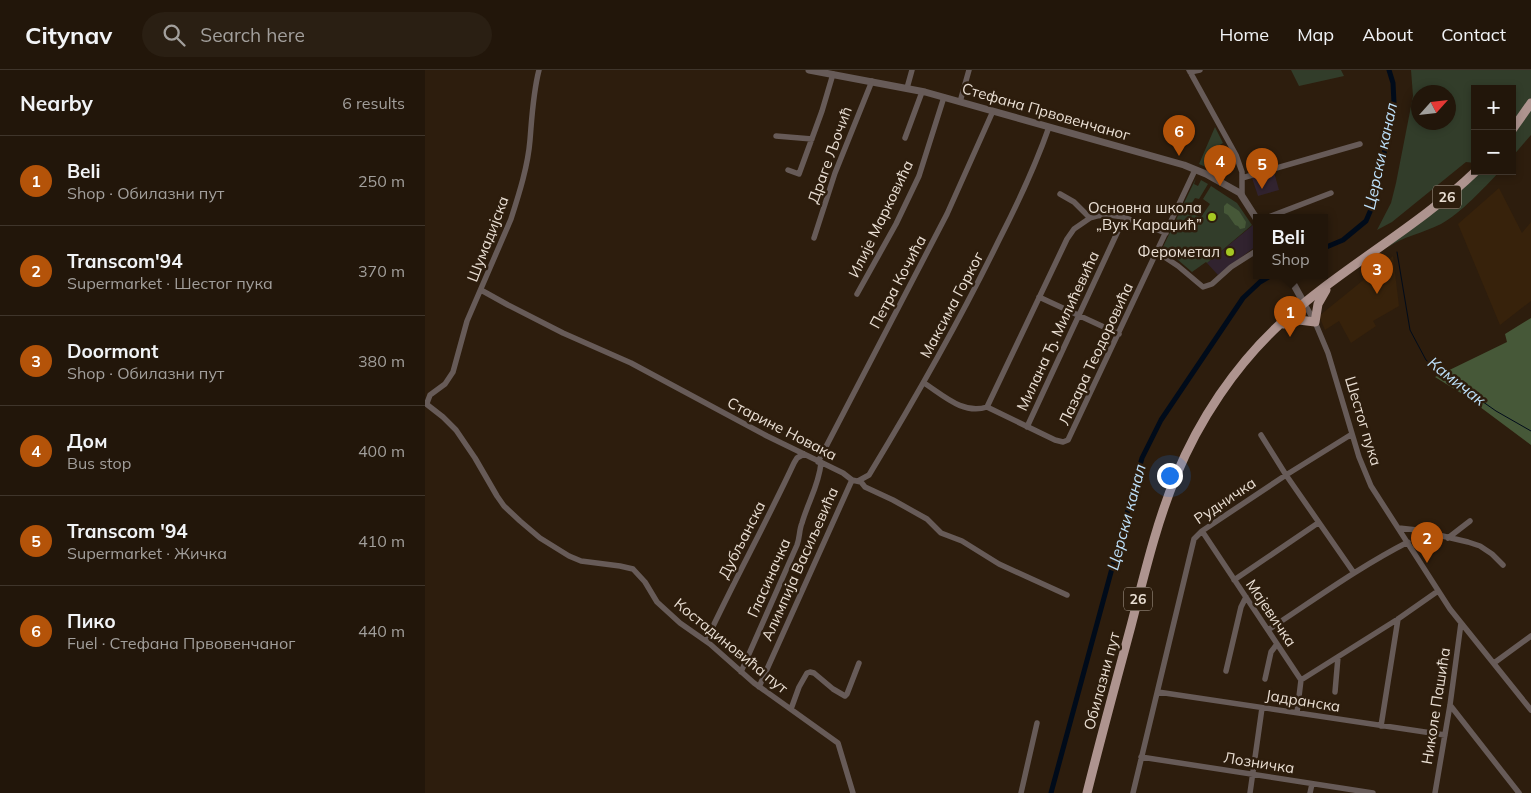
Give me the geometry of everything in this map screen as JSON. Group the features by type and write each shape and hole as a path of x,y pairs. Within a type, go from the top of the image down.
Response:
{"main road":[{"path":"1516,124 1531,103"},
{"name":"Обилазни пут","path":"1087,793 1159,522 1193,438 1220,396 1249,357 1277,327 1304,303 1435,206 1471,175"},
{"path":"1277,327 1293,320 1315,322 1318,304 1329,285"}],"street":[{"name":"Шумадијска","path":"426,403 430,395 445,384 453,372 467,321 516,202 530,141 533,101 539,70"},
{"name":"Стефана Првовенчаног","path":"809,70 923,92 1195,170 1230,187 1241,195 1253,214"},
{"path":"907,88 912,70"},
{"path":"960,102 969,70"},
{"path":"1200,70 1189,71 1237,155 1241,166 1241,195"},
{"path":"788,170 799,174 833,74"},
{"name":"Драге Љочић","path":"814,238 829,188 872,81"},
{"path":"905,138 923,92"},
{"name":"Илије Марковића","path":"857,294 896,224 919,176 944,98"},
{"name":"Петра Кочића","path":"820,463 947,214 993,111"},
{"name":"Максима Горког","path":"855,481 869,475 967,306 1004,231 1049,127"},
{"path":"776,136 812,139"},
{"path":"1242,178 1360,144"},
{"name":"Лазара Теодоровића","path":"987,407 1055,440 1063,442 1069,440 1195,170"},
{"path":"1276,214 1331,193"},
{"path":"1059,194 1074,202 1090,218"},
{"path":"924,383 953,402 967,408 987,407 1071,232 1078,225 1090,218 1102,215 1124,218 1166,233"},
{"name":"Милана Ђ. Милићевића","path":"1027,427 1124,218"},
{"path":"1157,252 1178,266 1203,287 1212,284 1231,267 1253,253"},
{"path":"1291,279 1304,303"},
{"name":"Старине Новака","path":"481,290 563,333 631,363 820,463 845,474 927,519 941,533 962,541 999,564 1067,595"},
{"path":"1039,297 1119,334"},
{"name":"Шестог пука","path":"1304,303 1315,322 1328,353 1352,434 1371,486 1438,591 1461,623 1531,710"},
{"name":"Костадиновића пут","path":"426,403 456,430 504,506 520,521 552,546 569,556 581,561 633,569 639,574 657,602 686,628 706,641 759,687 838,743 853,793"},
{"name":"Рудничка","path":"1133,793 1194,539 1202,531 1286,475 1352,434"},
{"path":"1261,435 1318,523 1354,573"},
{"name":"Дубљанска","path":"706,641 755,540 776,503 794,462 804,454"},
{"name":"Гласиначка","path":"741,672 801,536 801,525 815,489 820,463"},
{"name":"Алимпија Васиљевића","path":"759,687 855,481"},
{"path":"1448,538 1470,521"},
{"path":"1234,580 1318,523"},
{"path":"1399,528 1459,539 1481,546 1503,565"},
{"name":"Мајевичка","path":"1202,531 1301,680"},
{"path":"1268,630 1354,573 1408,542"},
{"path":"1297,713 1301,680 1398,619 1438,591"},
{"path":"1226,671 1241,606 1246,597"},
{"path":"1381,726 1398,619"},
{"name":"Николе Пашића","path":"1435,793 1450,705 1461,623"},
{"path":"1494,663 1531,636"},
{"path":"1265,679 1271,652 1277,644"},
{"path":"1335,692 1338,657"},
{"path":"791,709 801,682 807,673 810,672 845,696 859,663"},
{"name":"Јадранска","path":"1158,692 1445,735"},
{"path":"1450,705 1519,793"},
{"path":"1250,793 1263,708"},
{"path":"1021,793 1037,723"},
{"name":"Лозничка","path":"1141,758 1372,793"},
{"path":"1310,793 1312,784"}],"shaded area":[{"path":"1274,172 1279,190 1258,196 1252,178"},
{"path":"1499,188 1522,233 1531,222 1531,301 1500,325 1458,224"},
{"path":"1253,225 1253,248 1218,275 1207,263"},
{"path":"1393,256 1399,306 1373,321 1376,326 1351,343 1339,321 1325,330 1319,316"}],"green space":[{"path":"1291,70 1341,70 1344,76 1299,86"},
{"path":"1411,70 1531,70 1531,98 1516,120 1516,85 1471,85 1471,163 1466,162 1392,222 1377,230 1391,203 1411,106 1411,130 1456,130 1456,85 1412,85"},
{"path":"1531,109 1531,135 1516,152 1516,130"},
{"path":"1215,127 1223,143 1215,148 1223,161 1210,169 1199,164"},
{"path":"1474,175 1496,175 1472,200 1449,219 1400,240 1387,248"},
{"name":"Основна школа „Вук Караџић”","path":"1196,178 1194,184 1198,186 1201,180 1208,184 1199,199 1195,198 1188,209 1193,212 1192,214 1201,217 1210,204 1203,199 1211,186 1237,203 1252,225 1207,263 1192,272 1163,247"},
{"path":"1227,203 1239,211 1246,222 1245,228 1240,229 1224,213 1224,206"},
{"path":"1531,318 1531,445 1464,395 1435,377 1507,342 1505,334"}],"waterway":[{"name":"Церски канал","path":"1328,246 1343,240 1366,221 1375,200 1394,103 1393,83 1389,70"},
{"name":"Камичак","path":"1397,252 1410,330 1426,360 1496,411 1531,431"},
{"name":"Церски канал","path":"1051,793 1142,458 1161,420 1243,298 1265,279"}],"place":[{"name":"Пико","path":"1179,156"},
{"name":"Дом","path":"1220,186"},
{"name":"Transcom '94","path":"1262,189"},
{"name":"Основна школа „Вук Караџић”","path":"1212,217"},
{"name":"Ферометал","path":"1230,252"},
{"name":"Doormont","path":"1377,294"},
{"name":"Beli","path":"1290,337"},
{"name":"Transcom'94","path":"1427,563"}]}
